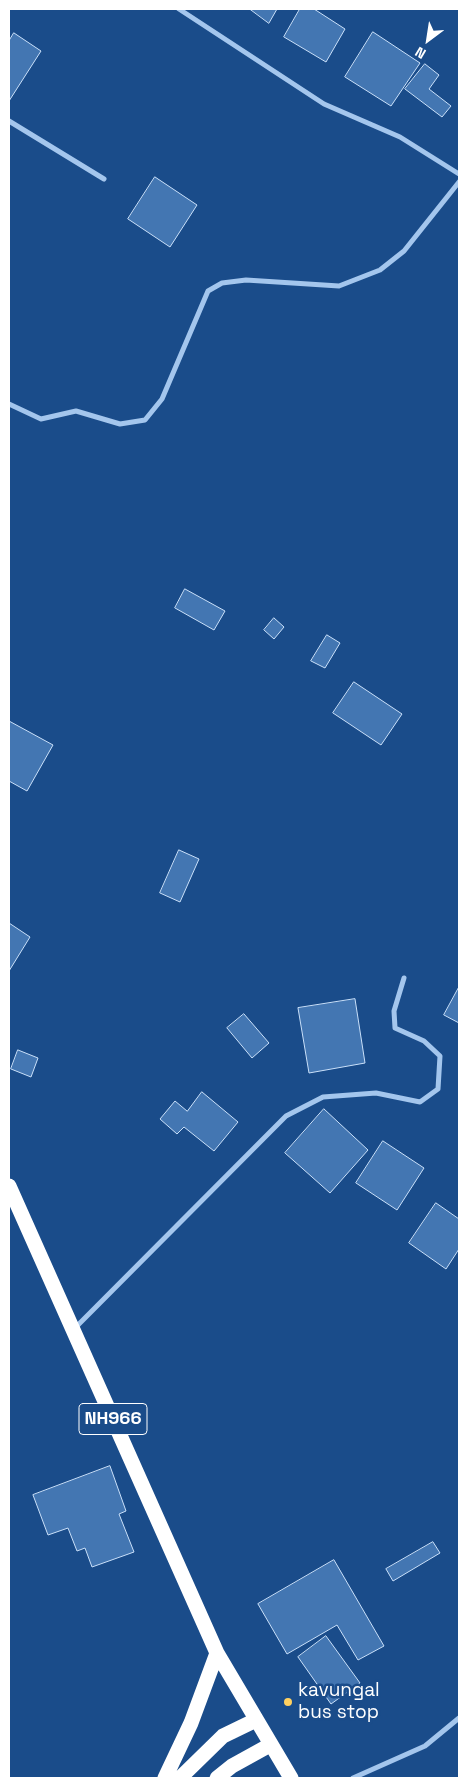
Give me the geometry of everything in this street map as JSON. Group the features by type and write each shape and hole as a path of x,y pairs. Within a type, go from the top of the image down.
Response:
{"highway":[{"name":"NH966","path":"9,1186 217,1653"},
{"path":"217,1653 291,1778"},
{"path":"165,1778 191,1723 217,1653"},
{"path":"180,1778 223,1736 256,1720"},
{"path":"217,1778 232,1766 270,1745"}],"street":[{"path":"179,9 324,104 400,136 459,174"},
{"path":"9,121 104,179"},
{"path":"9,404 42,419 76,411 120,424 145,420 162,399 208,291 222,283 246,280 339,286 380,270 404,251 459,182"},
{"path":"73,1331 286,1116 323,1097 376,1093 420,1102 438,1089 440,1056 424,1041 395,1028 394,1011 404,978"},
{"path":"353,1778 425,1746 459,1718"}],"building":[{"path":"250,9 277,9 269,23"},
{"path":"300,9 314,9 345,29 326,62 284,37"},
{"path":"373,32 420,63 391,106 345,77"},
{"path":"14,33 41,51 9,101 9,41"},
{"path":"425,64 439,75 429,89 451,106 442,117 405,89"},
{"path":"155,177 197,205 170,247 128,219"},
{"path":"185,589 225,611 214,630 175,608"},
{"path":"274,618 284,627 274,639 264,630"},
{"path":"327,635 340,643 325,668 311,661"},
{"path":"354,682 402,714 381,745 333,713"},
{"path":"9,721 53,745 27,791 9,781"},
{"path":"179,850 199,859 180,902 160,893"},
{"path":"9,923 30,937 9,971"},
{"path":"459,987 459,1023 444,1015"},
{"path":"355,999 365,1063 309,1073 298,1008"},
{"path":"244,1014 269,1043 252,1058 227,1028"},
{"path":"18,1050 38,1058 31,1077 11,1069"},
{"path":"202,1092 238,1122 214,1151 184,1127 177,1134 160,1119 175,1101 187,1111"},
{"path":"324,1109 368,1150 330,1193 285,1153"},
{"path":"383,1141 424,1168 397,1210 356,1183"},
{"path":"436,1203 459,1219 459,1249 446,1269 409,1243"},
{"path":"110,1466 126,1511 119,1514 134,1552 92,1567 85,1548 77,1551 68,1528 48,1535 33,1495"},
{"path":"433,1542 440,1553 393,1581 386,1569"},
{"path":"334,1560 384,1646 358,1660 337,1625 287,1654 258,1604"},
{"path":"326,1636 360,1683 331,1704 298,1657"}],"place":[{"name":"kavungal bus stop","path":"288,1702"}]}
